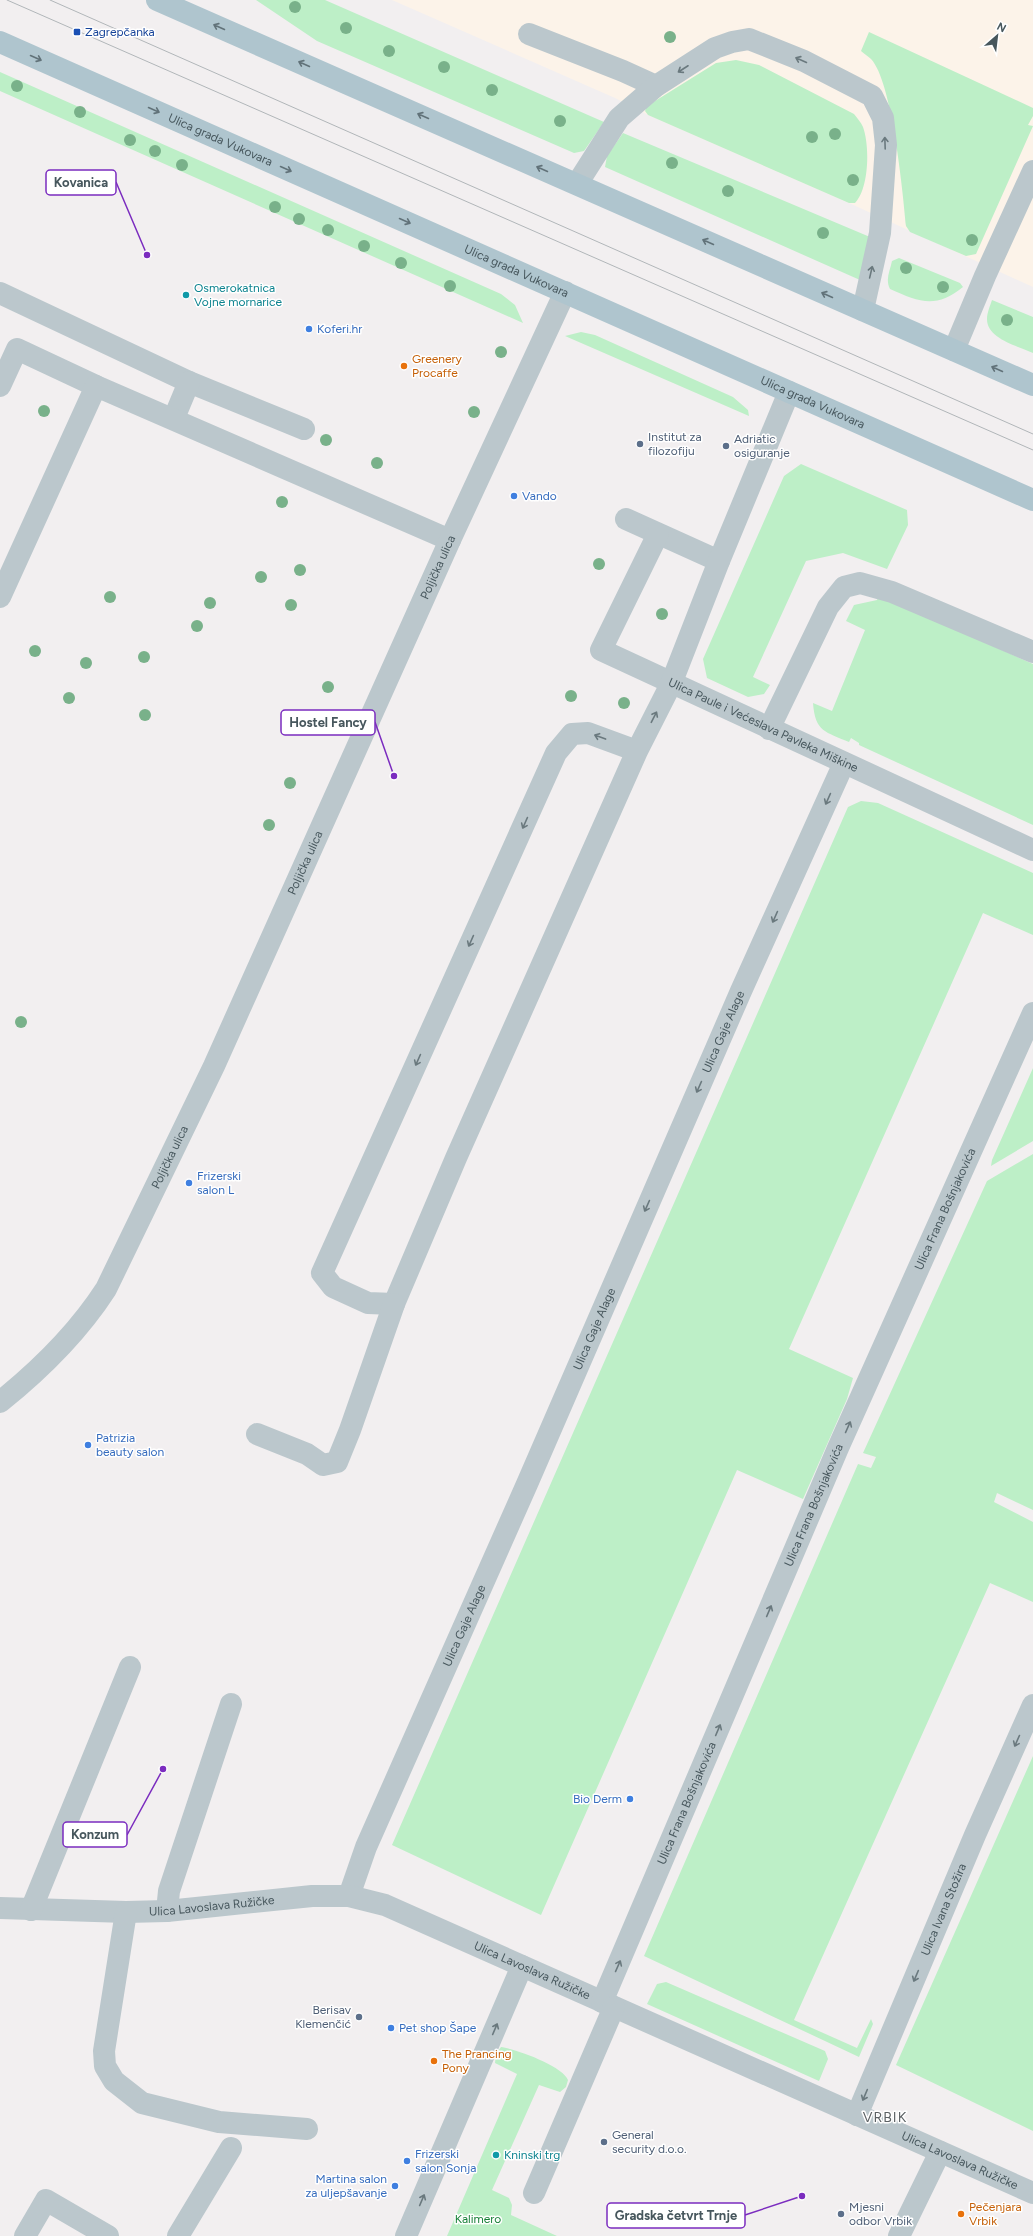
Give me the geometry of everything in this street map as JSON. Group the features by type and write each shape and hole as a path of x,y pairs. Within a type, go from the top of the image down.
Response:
{"main road":[{"path":"157,0 1033,385"},
{"name":"Ulica grada Vukovara","path":"0,42 1033,500"}],"street":[{"path":"529,34 623,71 656,86"},
{"path":"577,184 619,118 656,86 715,48 732,42 749,39 804,61 872,96 883,118 886,145 880,233 863,310"},
{"path":"954,350 985,276 1033,171"},
{"name":"Poljička ulica","path":"0,1402 32,1376 68,1340 89,1315 106,1289 214,1066 450,540 565,292"},
{"path":"0,293 189,382 304,429"},
{"path":"0,386 17,349 96,386 174,418 450,540"},
{"path":"174,418 189,382"},
{"path":"0,596 96,386"},
{"name":"Ulica Paule i Većeslava Pavleka Miškine","path":"789,392 719,561 671,684 1033,850"},
{"path":"626,519 719,561"},
{"path":"257,1434 307,1454 323,1465 337,1462 353,1423 394,1304 460,1150 637,751 671,684 600,650 658,534"},
{"path":"769,728 828,607 844,587 860,583 892,592 1033,652"},
{"path":"394,1304 368,1303 333,1287 322,1273 556,753 572,734 588,733 637,751"},
{"name":"Ulica Gaje Alage","path":"349,1896 356,1872 368,1842 527,1484 741,991 844,763"},
{"name":"Ulica Frana Bošnjakovića","path":"534,2193 608,2004 838,1448 1033,1013"},
{"path":"31,1910 130,1667"},
{"path":"166,1911 169,1892 231,1704"},
{"name":"Ulica Ivana Stožira","path":"857,2115 975,1835 1033,1705"},
{"name":"Ulica Lavoslava Ružičke","path":"0,1908 126,1912 166,1911 312,1896 349,1896 385,1905 1033,2193"},
{"path":"126,1912 104,2052 105,2066 114,2081 142,2103 219,2122 307,2129"},
{"path":"406,2236 522,1966"},
{"path":"178,2236 231,2148"},
{"path":"899,2236 940,2152"},
{"path":"25,2236 46,2200 108,2236"}],"shaded area":[{"path":"392,0 1033,0 1033,287 849,203 648,115 615,98"}],"green space":[{"path":"256,0 325,0 604,122 584,151 574,153 317,41"},
{"path":"869,32 1033,108 1033,116 1028,125 1033,126 976,254 966,256 910,232 906,226 899,164 891,113 878,71 871,59 861,51"},
{"path":"736,60 759,65 854,114 863,127 867,145 866,178 860,196 855,203 849,203 648,115 645,111 647,106 716,63"},
{"path":"0,72 501,294 515,305 523,323 0,91"},
{"path":"623,133 870,237 860,280 605,167 607,156"},
{"path":"899,258 960,283 963,287 953,294 936,301 919,300 890,289 888,278 892,261"},
{"path":"992,300 1033,317 1033,353 1004,341 992,332 988,326 987,319"},
{"path":"581,332 595,335 733,397 748,410 749,416 565,336"},
{"path":"801,464 907,510 908,525 887,569 843,553 806,561 753,677 770,685 764,694 748,697 707,678 703,659 784,476"},
{"path":"879,595 1033,664 1033,825 859,745 859,743 851,738 849,742 834,736 823,730 819,725 814,713 813,703 832,711 865,630 846,621 854,605 877,600"},
{"path":"861,801 878,803 1033,873 1033,935 983,913 789,1349 853,1378 847,1399 803,1499 737,1470 541,1915 392,1845 848,807"},
{"path":"1033,1068 1033,1141 991,1166 992,1160"},
{"path":"1033,1154 1033,1510 997,1493 994,1502 1033,1522 1033,1602 990,1583 794,2020 857,2048 871,2019 873,2024 859,2057 644,1956 858,1464 871,1468 876,1457 863,1453 987,1181"},
{"path":"1033,1756 1033,2131 896,2065"},
{"path":"666,1982 825,2051 828,2059 819,2081 647,2004 657,1984"},
{"name":"Kalimero","path":"501,2047 517,2051 549,2064 558,2069 568,2080 566,2087 560,2092 539,2085 492,2190 509,2198 512,2205 511,2215 557,2236 447,2236 517,2074 495,2063 496,2054"}],"tram line":[{"path":"7,0 1033,450"},
{"path":"50,0 1033,434"}],"place":[{"name":"Zagrepčanka","path":"77,32"},
{"name":"Kovanica","path":"147,255"},
{"name":"Osmerokatnica Vojne mornarice","path":"186,295"},
{"name":"Koferi.hr","path":"309,329"},
{"name":"Greenery Procaffe","path":"404,366"},
{"name":"Institut za filozofiju","path":"640,444"},
{"name":"Adriatic osiguranje","path":"726,446"},
{"name":"Vando","path":"514,496"},
{"name":"Hostel Fancy","path":"394,776"},
{"name":"Frizerski salon L","path":"189,1183"},
{"name":"Patrizia beauty salon","path":"88,1445"},
{"name":"Konzum","path":"163,1769"},
{"name":"Bio Derm","path":"630,1799"},
{"name":"Berisav Klemenčić","path":"359,2017"},
{"name":"Pet shop Šape","path":"391,2028"},
{"name":"The Prancing Pony","path":"434,2061"},
{"name":"General security d.o.o.","path":"604,2142"},
{"name":"Kninski trg","path":"496,2155"},
{"name":"Frizerski salon Sonja","path":"407,2161"},
{"name":"Martina salon za uljepšavanje","path":"395,2186"},
{"name":"Gradska četvrt Trnje","path":"802,2196"},
{"name":"Mjesni odbor Vrbik","path":"841,2214"},
{"name":"Pečenjara Vrbik","path":"961,2214"}],"district":[{"name":"VRBIK","path":"885,2117"}]}
